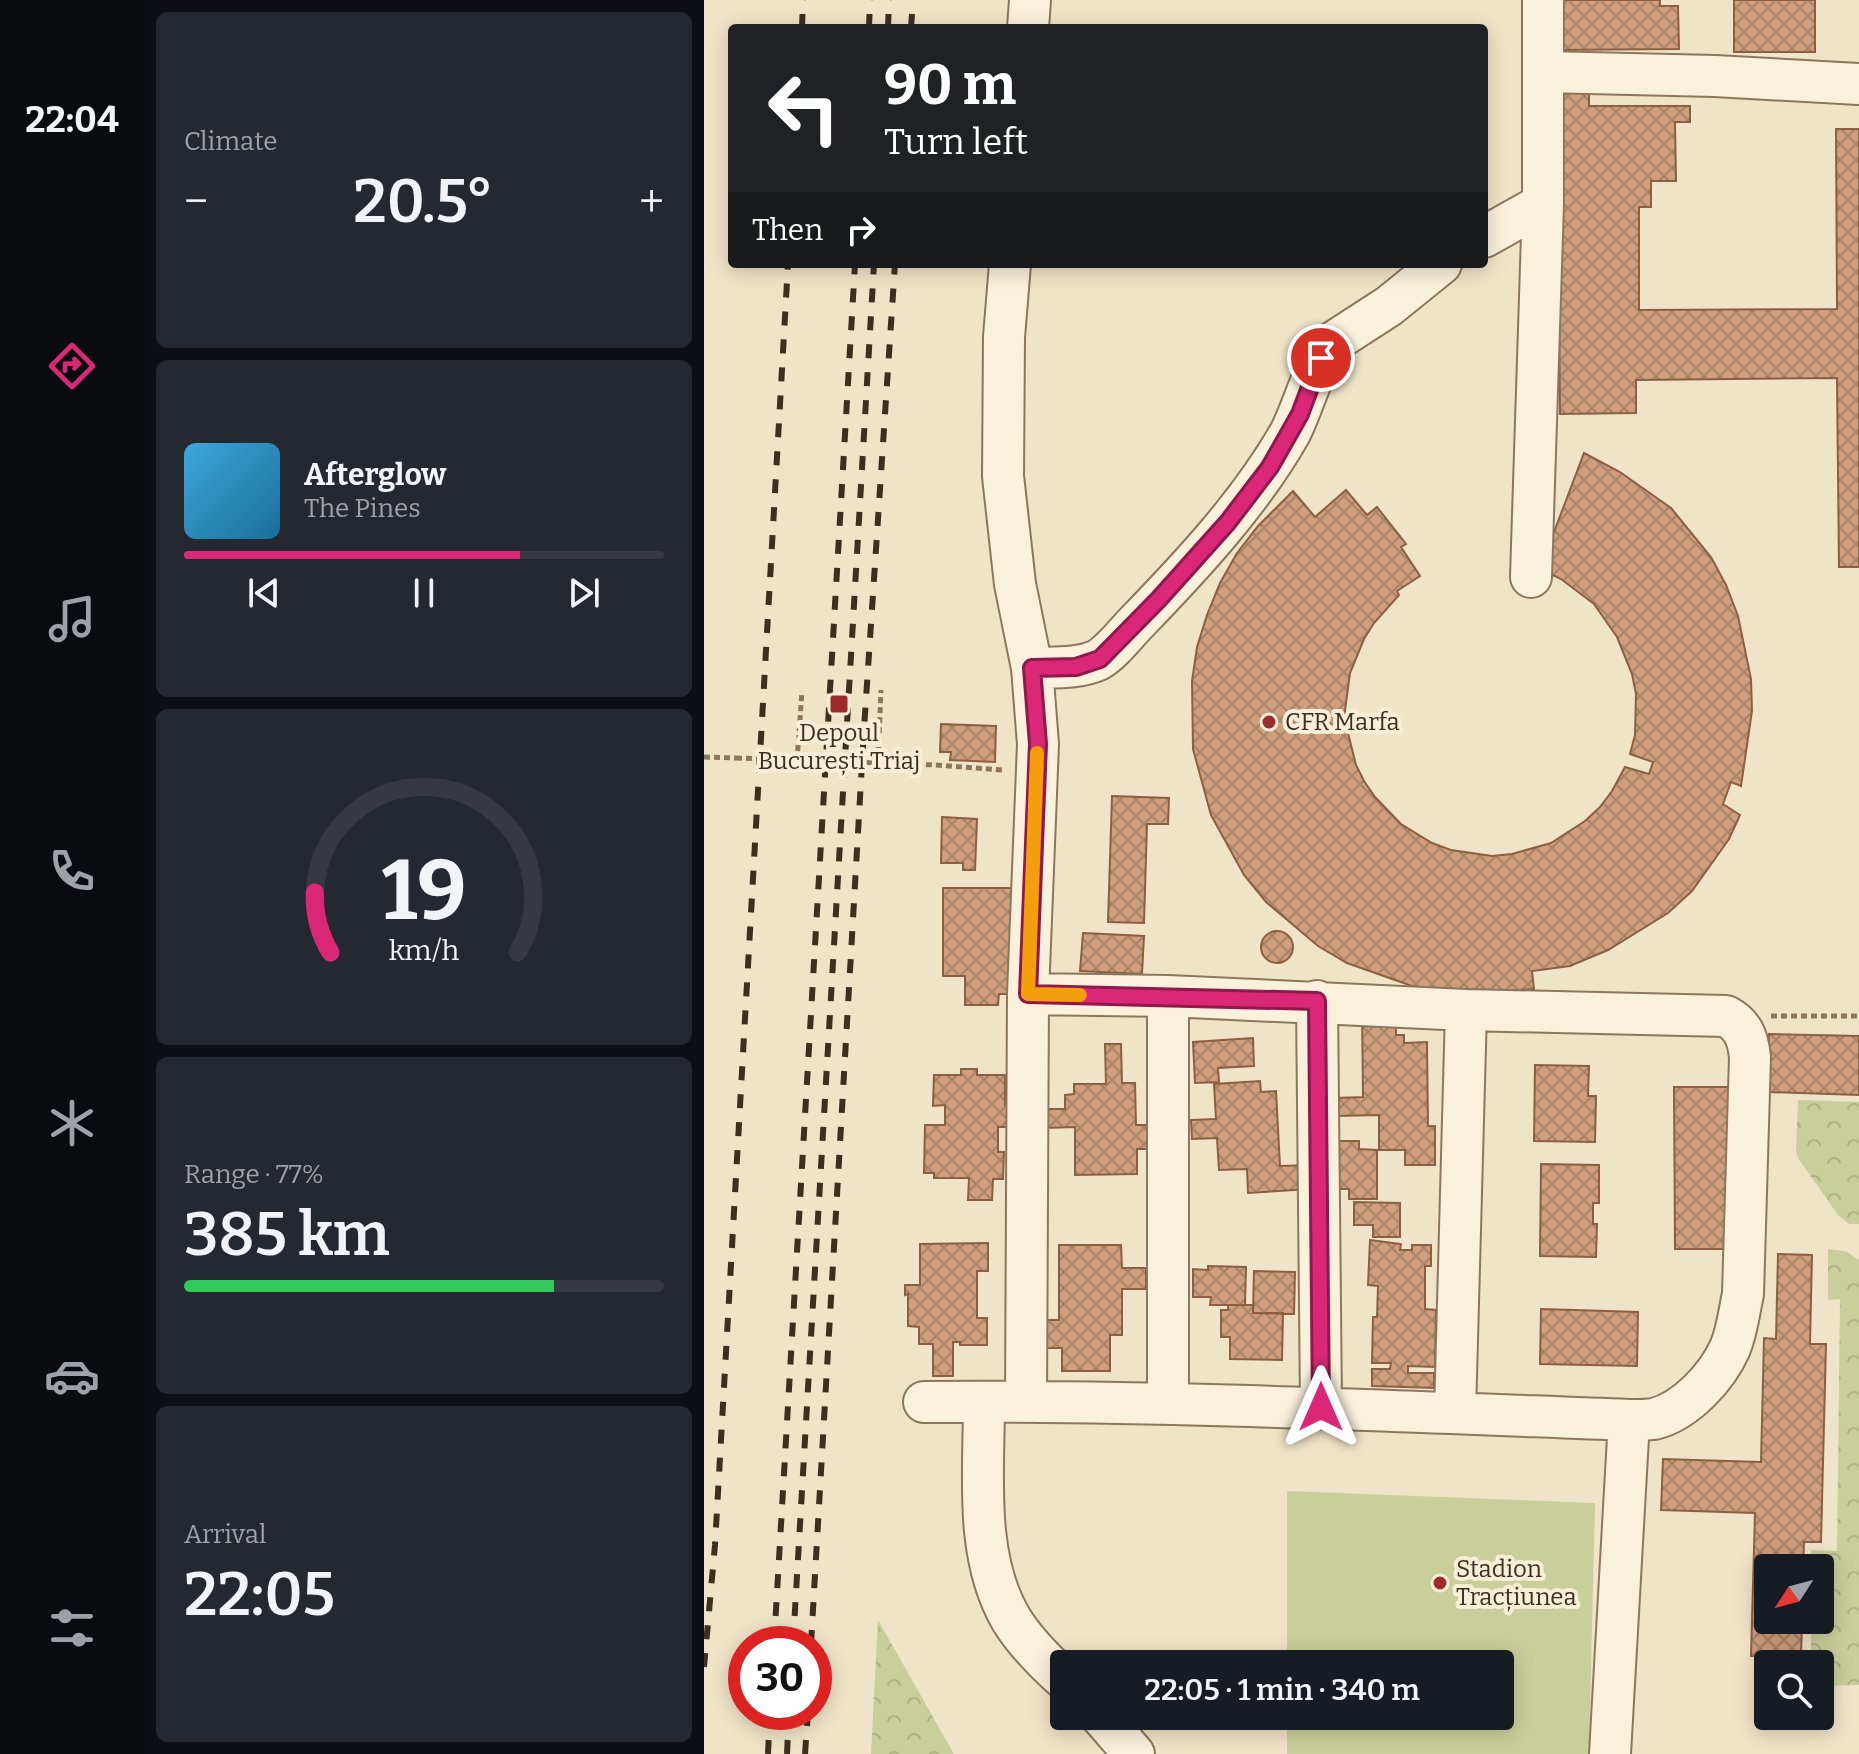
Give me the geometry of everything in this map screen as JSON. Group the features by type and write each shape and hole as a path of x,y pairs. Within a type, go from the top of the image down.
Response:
{"street":[{"path":"1028,24 1030,0"},
{"path":"1531,577 1543,204 1543,0"},
{"path":"1545,72 1715,76 1859,84"},
{"path":"1488,235 1543,204"},
{"path":"1010,268 1004,337 1003,476 1010,546 1032,668 1038,744 1028,994 1026,1401"},
{"path":"1032,668 1076,667 1100,659 1228,522 1270,467 1300,414 1327,348 1389,306 1436,268"},
{"path":"924,1402 1321,1407 1654,1419 1674,1411 1706,1384 1731,1346 1743,1294 1749,1044 1741,1027 1734,1021 1718,1016 1466,1010 1168,996 1028,994"},
{"path":"1168,996 1168,1404"},
{"path":"1317,1001 1321,1407"},
{"path":"1455,1413 1466,1010"},
{"path":"984,1402 984,1511 990,1560 1010,1618 1023,1637 1050,1665"},
{"path":"1610,1754 1629,1420"},
{"path":"1113,1730 1134,1754"}],"path":[{"path":"878,763 881,690"},
{"path":"797,761 802,691"},
{"path":"704,757 936,765 1016,771"},
{"path":"1718,1016 1859,1016"}],"green space":[{"path":"1798,1100 1859,1102 1859,1224 1849,1224 1838,1215 1798,1158"},
{"path":"1828,1249 1845,1251 1859,1260 1859,1685 1834,1686 1834,1650 1811,1650 1811,1634 1834,1634 1834,1554 1811,1554 1811,1550 1837,1551 1840,1299 1828,1300"},
{"name":"Stadion Tracțiunea","path":"1287,1491 1595,1503 1589,1754 1287,1754 1287,1730 1514,1730 1514,1650 1287,1650"},
{"path":"878,1620 954,1754 871,1754"}],"building":[{"path":"1552,0 1660,0 1660,6 1678,6 1679,49 1553,50"},
{"path":"1734,0 1815,0 1815,52 1734,52"},
{"path":"1557,89 1589,89 1589,106 1690,106 1690,122 1675,122 1676,181 1651,181 1651,207 1639,207 1639,310 1837,309 1836,129 1859,129 1859,567 1839,567 1837,378 1636,380 1636,413 1560,414"},
{"name":"CFR Marfa","path":"1584,453 1620,472 1671,508 1711,557 1738,616 1751,679 1752,711 1741,786 1731,782 1723,804 1740,815 1729,839 1692,891 1668,913 1608,950 1570,966 1532,971 1534,989 1445,992 1412,986 1347,963 1318,946 1266,902 1244,875 1211,815 1193,749 1192,681 1197,647 1220,583 1237,553 1258,526 1293,491 1315,517 1346,490 1367,515 1377,507 1406,544 1401,547 1420,576 1397,591 1399,595 1364,639 1350,673 1345,710 1347,729 1356,765 1364,781 1401,824 1432,843 1451,850 1492,856 1551,843 1585,821 1600,807 1625,767 1649,774 1653,762 1630,754 1635,735 1636,694 1632,674 1617,637 1594,604 1561,579 1540,569"},
{"path":"941,724 996,726 995,762 950,760 951,752 940,752"},
{"path":"1112,796 1169,798 1168,824 1147,824 1144,923 1108,922"},
{"path":"942,817 977,819 975,870 963,870 963,863 941,863"},
{"path":"943,888 1015,888 1023,994 999,994 998,1005 965,1005 965,976 943,976"},
{"path":"1277,931 1289,935 1293,947 1289,959 1277,963 1265,959 1261,947 1265,935"},
{"path":"1083,933 1144,936 1142,974 1080,971"},
{"path":"1362,1011 1396,1011 1396,1035 1404,1035 1404,1043 1427,1042 1428,1126 1435,1126 1435,1165 1405,1165 1405,1150 1379,1150 1379,1115 1336,1116 1336,1098 1363,1097"},
{"path":"1769,1034 1859,1036 1859,1095 1768,1092"},
{"path":"1253,1038 1254,1066 1218,1068 1219,1082 1195,1083 1193,1042"},
{"path":"1105,1044 1121,1044 1122,1083 1135,1083 1136,1125 1162,1125 1162,1149 1137,1149 1137,1174 1075,1175 1075,1127 1046,1128 1046,1109 1065,1109 1065,1095 1074,1094 1074,1084 1106,1084"},
{"path":"1535,1065 1589,1066 1588,1096 1596,1096 1595,1142 1534,1141"},
{"path":"961,1069 977,1069 977,1075 1005,1075 1005,1105 1019,1105 1019,1127 998,1127 998,1152 1004,1152 1003,1179 993,1179 992,1200 968,1200 969,1178 934,1178 934,1173 924,1173 925,1125 945,1125 945,1105 933,1106 934,1075 961,1075"},
{"path":"1260,1081 1261,1092 1276,1091 1280,1166 1309,1165 1310,1189 1248,1193 1247,1169 1219,1170 1217,1138 1192,1139 1191,1120 1216,1119 1214,1084"},
{"path":"1674,1087 1728,1087 1729,1249 1675,1249"},
{"path":"1338,1141 1359,1141 1359,1149 1377,1150 1377,1199 1349,1199 1349,1189 1336,1189"},
{"path":"1541,1164 1599,1165 1599,1203 1593,1203 1593,1224 1597,1224 1596,1257 1540,1256"},
{"path":"1354,1202 1400,1203 1400,1237 1373,1237 1373,1225 1354,1225"},
{"path":"1370,1240 1401,1244 1400,1250 1412,1250 1412,1245 1431,1245 1431,1266 1425,1266 1425,1309 1436,1310 1435,1367 1408,1366 1408,1373 1434,1373 1434,1388 1372,1386 1372,1369 1390,1369 1391,1363 1372,1363 1373,1317 1377,1317 1378,1286 1368,1285"},
{"path":"988,1243 988,1271 977,1271 977,1318 987,1318 987,1345 953,1342 953,1376 933,1376 933,1344 919,1344 919,1327 908,1326 905,1285 920,1285 920,1244"},
{"path":"1059,1245 1121,1245 1122,1268 1146,1268 1146,1289 1122,1289 1122,1335 1110,1335 1110,1371 1062,1371 1062,1348 1046,1348 1045,1320 1059,1320"},
{"path":"1778,1254 1812,1255 1810,1344 1826,1344 1821,1542 1804,1542 1804,1554 1754,1554 1754,1634 1802,1634 1801,1650 1754,1650 1754,1656 1751,1656 1755,1513 1661,1510 1663,1459 1761,1462 1764,1338 1776,1339"},
{"path":"1208,1266 1246,1267 1245,1305 1210,1305 1211,1297 1193,1297 1193,1269 1208,1270"},
{"path":"1254,1271 1295,1272 1294,1314 1253,1313"},
{"path":"1228,1305 1253,1305 1253,1313 1283,1313 1282,1360 1230,1359 1230,1337 1221,1337 1221,1310 1228,1310"},
{"path":"1541,1309 1638,1312 1637,1366 1540,1364"}],"railway":[{"path":"802,24 803,0"},
{"path":"869,24 870,0"},
{"path":"888,24 889,0"},
{"path":"911,24 913,0"},
{"path":"704,1667 715,1545 788,268"},
{"path":"775,1626 855,268"},
{"path":"794,1626 874,268"},
{"path":"812,1626 864,729 895,268"},
{"path":"768,1754 769,1730"},
{"path":"787,1754 788,1730"},
{"path":"805,1754 807,1730"}],"slow traffic":[{"path":"1037,753 1028,994 1080,995"}],"place":[{"name":"Depoul București Triaj","path":"839,704"},
{"name":"CFR Marfa","path":"1269,722"},
{"name":"Stadion Tracțiunea","path":"1440,1583"}],"route":[{"path":"1321,358 1300,414 1270,467 1228,522 1159,599 1100,659 1076,667 1032,668 1038,744 1028,994 1317,1001 1321,1407"}]}
